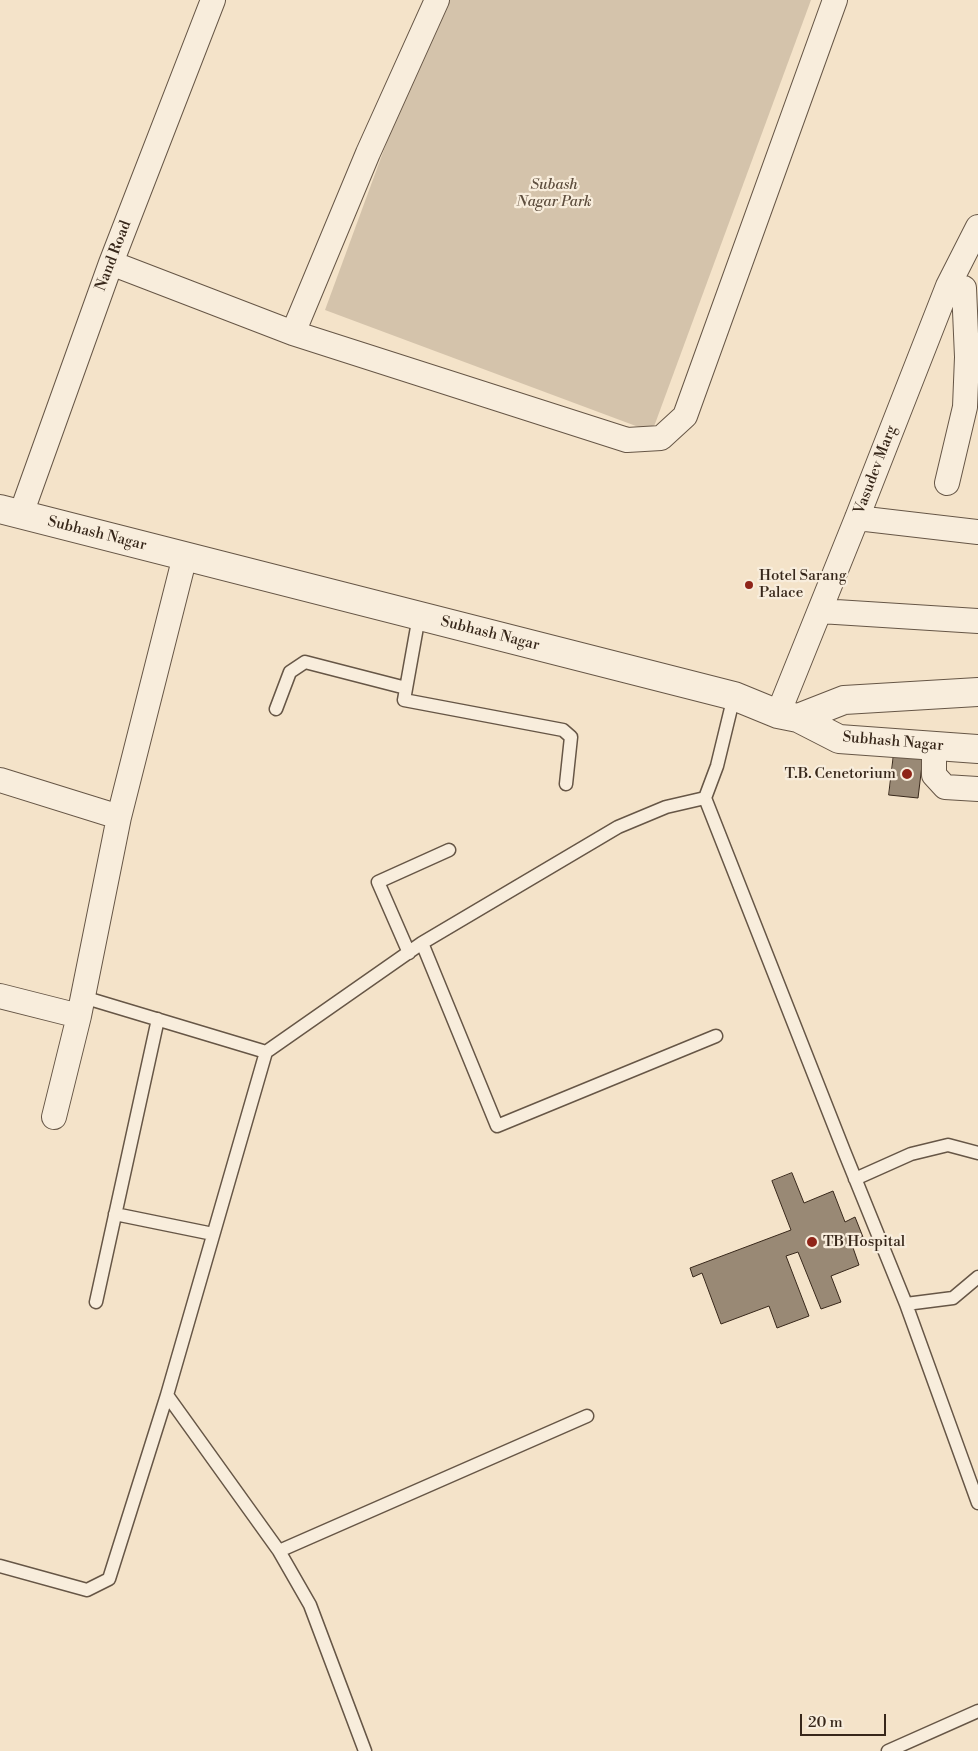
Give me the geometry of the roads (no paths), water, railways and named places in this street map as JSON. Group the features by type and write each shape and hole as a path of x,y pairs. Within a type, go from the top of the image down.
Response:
{"street":[{"name":"Nand Road","path":"11,512 214,0"},
{"path":"293,333 368,153 437,0"},
{"path":"111,263 293,333 627,440 661,438 685,416 835,0"},
{"name":"Vasudev Marg","path":"788,716 820,611 857,518 963,288 978,227"},
{"path":"947,483 965,407 967,357 963,288"},
{"name":"Subhash Nagar","path":"11,512 734,696 788,716 839,739 978,749"},
{"path":"857,518 978,532"},
{"path":"54,1117 81,1006 119,817 185,556"},
{"path":"820,611 978,620"},
{"path":"788,716 844,700 978,692"},
{"path":"934,746 934,775 945,787 978,789"},
{"path":"0,780 119,817"},
{"path":"0,996 81,1006"}],"lane":[{"path":"419,616 404,700 562,730 571,737 566,784"},
{"path":"276,709 290,672 305,662 406,688"},
{"path":"734,696 717,766 705,798 906,1304 978,1503"},
{"path":"0,1566 87,1590 109,1579 167,1395 266,1052 422,943 618,827 666,807 705,798"},
{"path":"409,953 378,882 449,850"},
{"path":"422,943 497,1126 716,1036"},
{"path":"81,1006 158,1019 266,1052"},
{"path":"96,1302 158,1019"},
{"path":"855,1179 911,1154 948,1145 978,1153"},
{"path":"115,1214 213,1234"},
{"path":"906,1304 953,1298 978,1277"},
{"path":"167,1395 279,1551 310,1605 365,1751"},
{"path":"279,1551 587,1416"},
{"path":"888,1751 906,1748 978,1711"}],"place":[{"name":"Hotel Sarang Palace","path":"749,585"},
{"name":"T.B. Cenetorium","path":"907,774"},
{"name":"TB Hospital","path":"812,1242"}],"park label":[{"name":"Subash Nagar Park","path":"554,194"}]}
